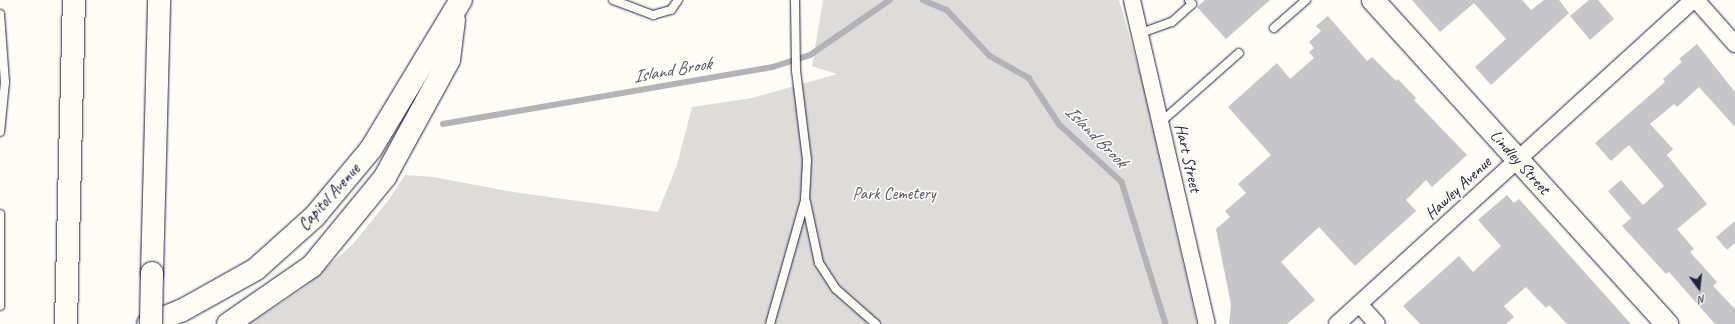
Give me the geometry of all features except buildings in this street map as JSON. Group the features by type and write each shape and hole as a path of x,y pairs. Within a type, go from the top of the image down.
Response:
{"main road":[{"path":"66,315 74,0"},
{"path":"149,324 152,273 159,0"},
{"name":"Lindley Street","path":"1373,0 1667,324"},
{"name":"Capitol Avenue","path":"149,324 181,311 256,269 314,216 371,149 458,6"},
{"name":"Capitol Avenue","path":"228,324 312,266 385,177 449,60 458,6"}],"street":[{"name":"Hart Street","path":"1132,0 1141,33 1207,324"},
{"name":"Hawley Avenue","path":"1337,324 1360,305 1517,160 1694,0"},
{"path":"1694,0 1735,44"},
{"path":"1360,305 1377,324"}],"lane":[{"path":"613,0 653,15 670,10 678,0"},
{"path":"770,324 805,200 807,160 796,71 795,0"},
{"path":"1141,33 1172,22 1192,4 1189,0"},
{"path":"1274,28 1306,0"},
{"path":"0,14 5,82 0,132"},
{"path":"1161,122 1239,53"},
{"path":"805,200 819,263 836,289 876,324"},
{"path":"0,214 0,306"}],"green space":[{"name":"Park Cemetery","path":"823,0 1119,0 1143,84 1197,324 249,324 302,289 353,244 387,202 405,175 434,177 513,192 658,212 677,165 692,107 752,98 837,74 812,66"}],"waterway":[{"name":"Island Brook","path":"443,124 773,67 810,55 890,0"},
{"name":"Island Brook","path":"923,0 947,10 990,56 1029,78 1060,125 1122,182 1166,324"}]}
